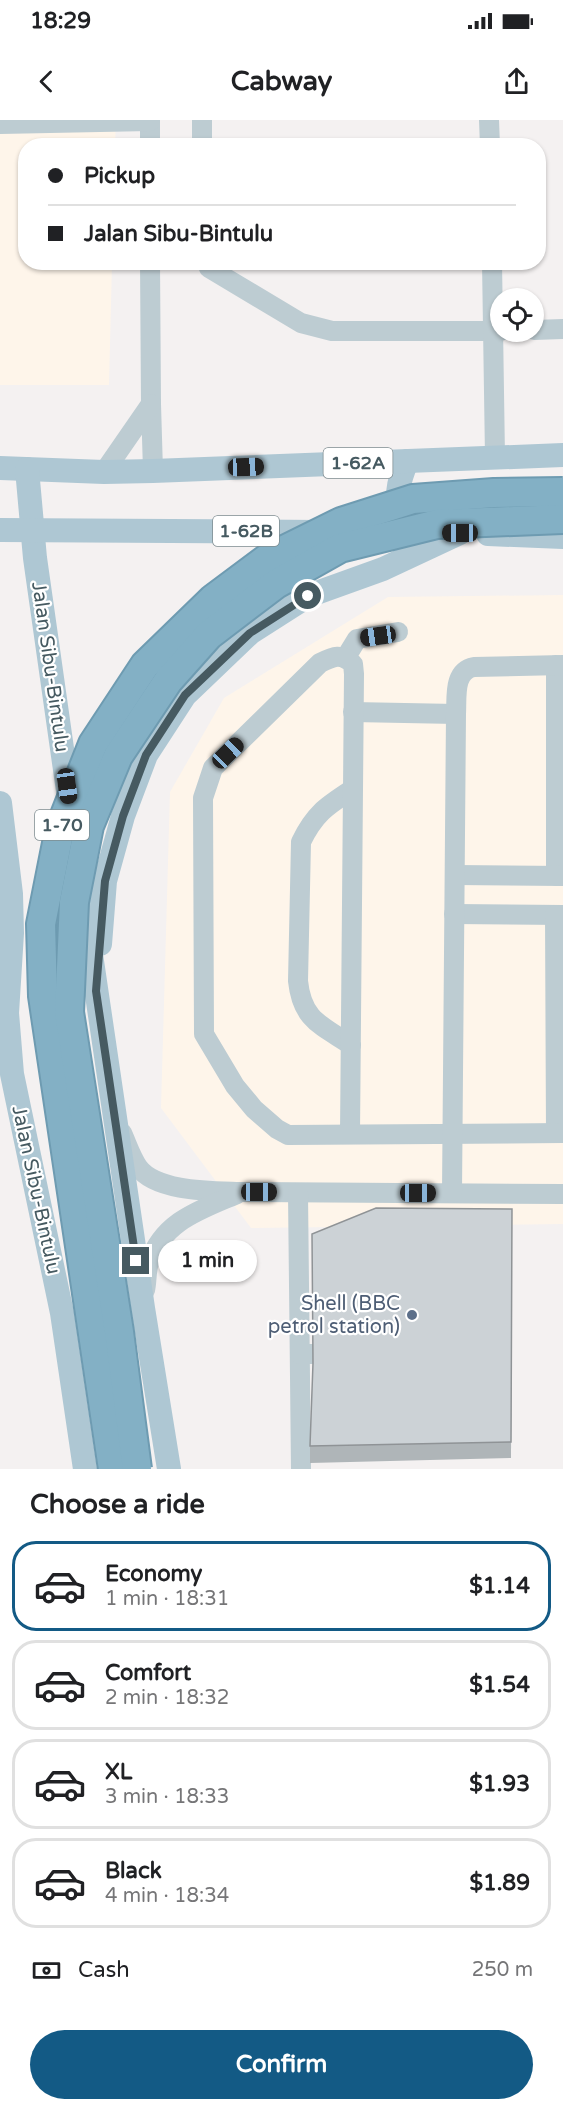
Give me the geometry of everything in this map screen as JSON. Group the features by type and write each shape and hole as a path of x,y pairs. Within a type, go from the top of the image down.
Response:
{"highway":[{"name":"1-70","path":"113,1469 43,996 41,924 60,828 93,744 145,665 213,599 268,558 341,522 413,500 494,493 563,492"},
{"name":"1-70","path":"137,1469 119,1332 69,1012 74,902 84,848 89,826 118,756 168,681 209,635 276,584 340,548 437,524 563,519"}],"main road":[{"name":"1-62A","path":"0,468 104,472 153,471 563,455"},
{"path":"407,461 398,488 401,508 405,516 426,533"},
{"name":"Jalan Sibu-Bintulu","path":"27,469 32,530 96,991 169,1469"},
{"path":"0,530 32,530"},
{"name":"1-62B","path":"32,530 460,533 563,537"},
{"path":"96,991 105,881 123,816 146,755 185,695 250,633 308,596 383,569 460,533"},
{"name":"Jalan Sibu-Bintulu","path":"0,803 11,894 12,923 7,1013 12,1074 62,1312 85,1469"},
{"path":"0,987 7,1013"}],"street":[{"path":"0,124 150,120 150,138"},
{"path":"202,120 202,138"},
{"path":"489,120 490,138"},
{"path":"150,270 153,471"},
{"path":"212,270 301,323 332,331 490,331"},
{"path":"493,270 494,288"},
{"path":"544,330 563,329"},
{"path":"495,457 497,342"},
{"path":"104,472 151,404"},
{"path":"346,657 357,639 398,632"},
{"path":"350,1134 353,664 346,657 332,657 320,663 213,768 203,798 204,1034 235,1086 254,1109 277,1130 288,1135 559,1133 559,915 454,914"},
{"path":"454,875 560,876 560,665 466,668 459,675 456,714 454,875 452,1133 460,1193 469,1215"},
{"path":"353,712 456,714"},
{"path":"351,1045 310,1017 300,999 298,981 301,842 310,822 328,805 353,789"},
{"path":"116,1120 138,1168 152,1178 174,1187 240,1192 563,1194"},
{"path":"143,1308 148,1264 160,1240 182,1219 240,1192"},
{"path":"298,1193 301,1469"},
{"path":"418,1193 418,1215"},
{"path":"299,1290 323,1290"},
{"path":"300,1354 360,1354"}],"shaded area":[{"path":"0,120 116,120 115,138 18,138 18,270 112,270 109,385 0,385"},
{"path":"563,595 563,1224 251,1228 161,1108 170,792 224,698 388,597"}],"building":[{"name":"Shell (BBC petrol station)","path":"376,1208 512,1209 511,1442 310,1446 313,1363 312,1234"}],"place":[{"name":"Shell (BBC petrol station)","path":"412,1315"}],"route":[{"path":"136,1261 96,991 105,881 123,816 146,755 185,695 250,633 308,596"}]}
